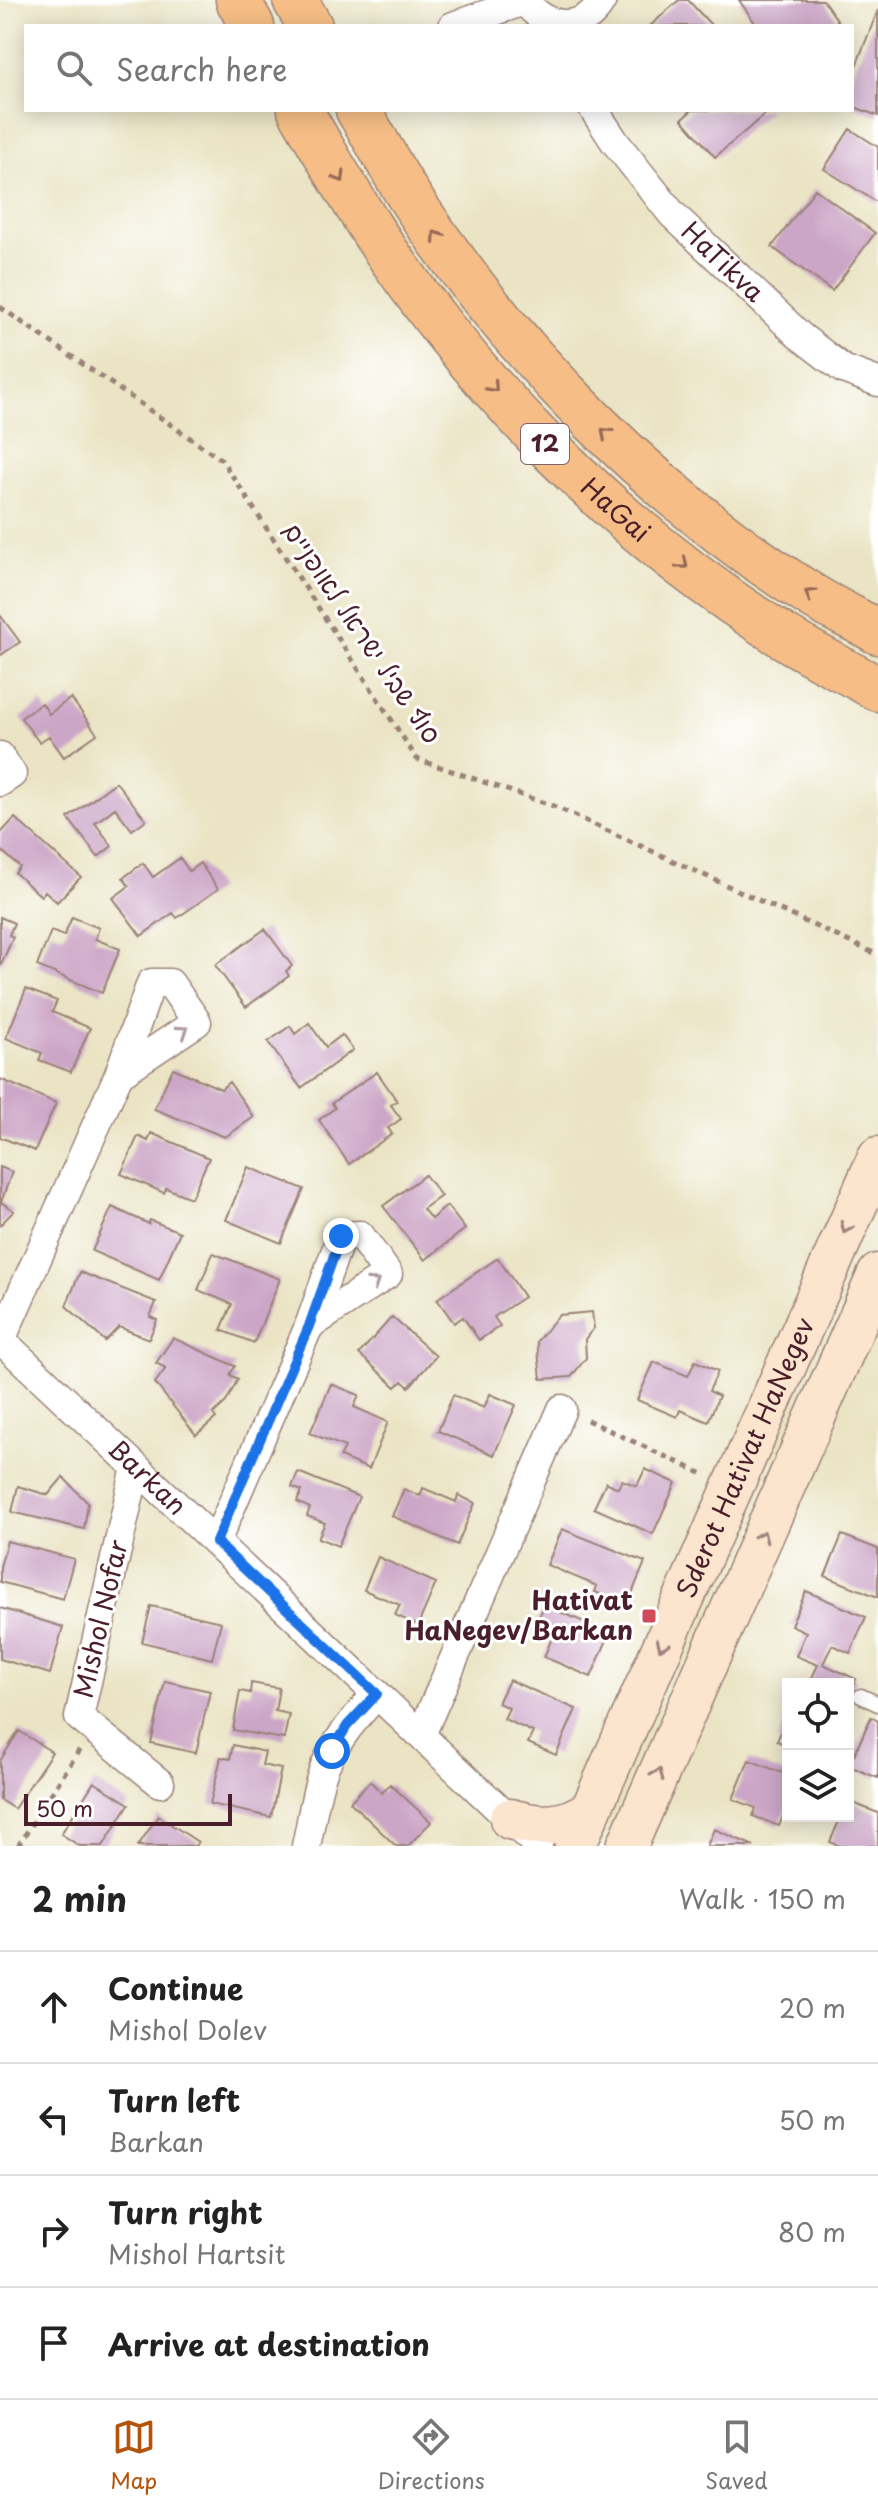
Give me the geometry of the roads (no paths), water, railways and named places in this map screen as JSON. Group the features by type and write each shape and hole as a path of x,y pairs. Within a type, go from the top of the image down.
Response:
{"highway":[{"path":"238,0 251,24"},
{"path":"295,0 309,24"},
{"name":"HaGai","path":"301,112 372,230 427,307 543,443 623,515 707,584 783,636 878,689"},
{"name":"HaGai","path":"359,112 414,203 467,277 578,408 655,478 737,544 809,594 878,632"}],"main road":[{"name":"Sderot Hativat HaNegev","path":"575,1846 878,1157"},
{"name":"Sderot Hativat HaNegev","path":"627,1846 878,1274"},
{"path":"510,1819 543,1826 562,1825 591,1809"}],"street":[{"path":"458,24 524,0 535,14 551,23 561,24"},
{"path":"573,24 597,9 602,0"},
{"name":"HaTikva","path":"595,112 672,214 800,336 843,369 878,382"},
{"path":"0,756 12,774 0,782"},
{"path":"1,1339 119,1074"},
{"path":"216,1542 309,1326"},
{"name":"Barkan","path":"1,1339 538,1846"},
{"path":"421,1735 562,1409"},
{"name":"Mishol Nofar","path":"136,1467 79,1717 160,1783"},
{"path":"306,1846 324,1769 332,1751 347,1726 377,1694"}],"lane":[{"path":"861,1696 878,1704"}],"place":[{"name":"Hativat HaNegev/Barkan","path":"649,1616"}]}
